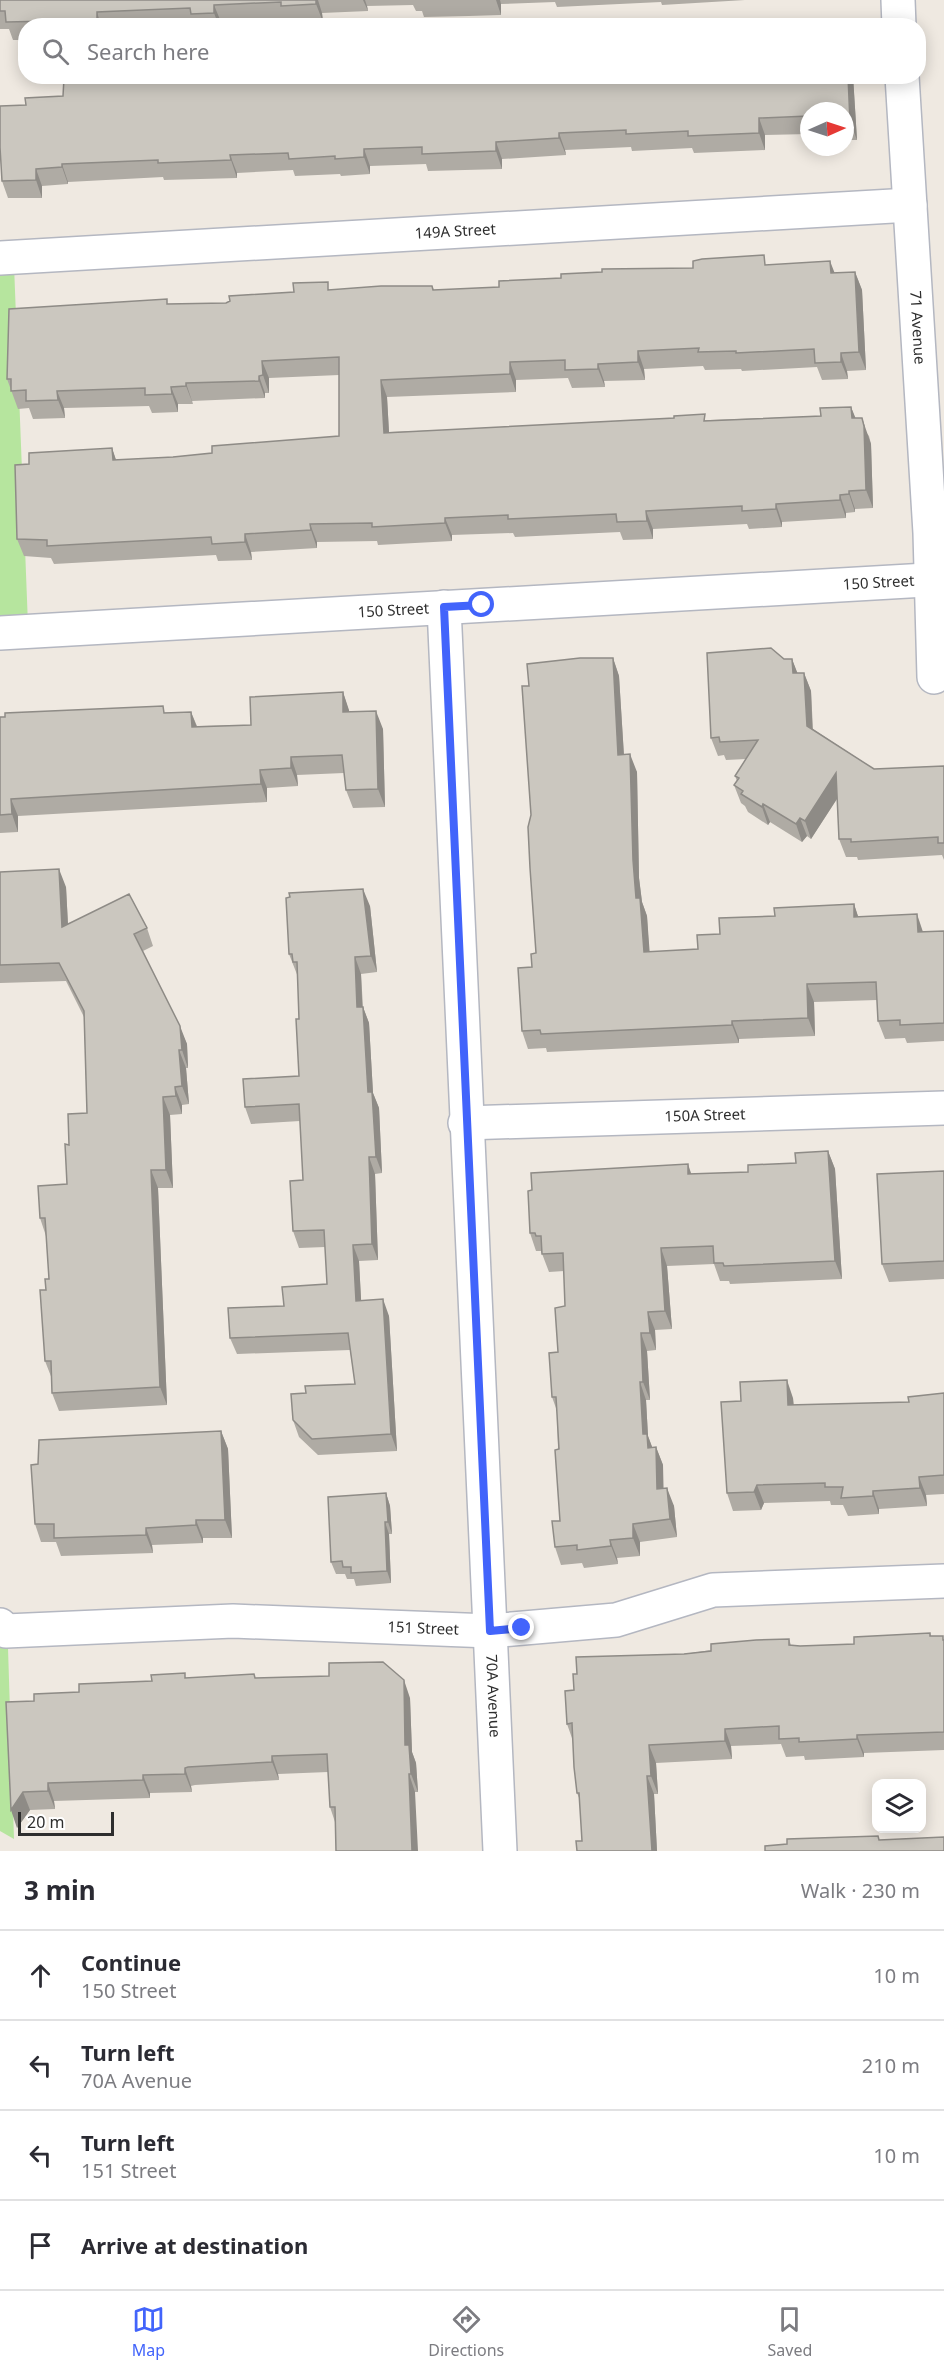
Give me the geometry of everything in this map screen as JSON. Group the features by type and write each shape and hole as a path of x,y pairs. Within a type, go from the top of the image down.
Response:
{"street":[{"path":"898,0 899,18"},
{"name":"71 Avenue","path":"902,84 938,579"},
{"name":"149A Street","path":"0,258 910,205"},
{"name":"150 Street","path":"0,633 938,579 934,677"},
{"name":"70A Avenue","path":"444,607 465,1122 501,1851"},
{"name":"150A Street","path":"465,1122 944,1108"},
{"name":"151 Street","path":"3,1628 233,1621 490,1631 616,1620 712,1590 944,1581"}],"green space":[{"path":"0,265 14,265 28,625 0,626"},
{"path":"0,1648 8,1648 14,1839 0,1831"}],"building":[{"path":"0,0 316,0 316,4 281,6 281,2 214,5 214,13 191,14 190,8 119,11 97,12 97,18 18,18 18,22 6,22 5,11 0,11"},
{"path":"64,84 848,84 849,102 800,102 800,116 759,118 759,133 688,136 688,131 626,134 626,130 559,133 559,138 496,142 496,151 422,154 422,147 364,149 364,157 335,159 335,156 289,159 288,153 230,155 231,160 62,164 62,167 36,169 36,180 2,181 0,106 26,105 25,98 63,96"},
{"path":"764,255 765,265 830,261 831,273 855,272 859,352 841,353 841,362 815,363 814,349 736,353 736,351 698,352 699,348 638,351 638,362 598,364 598,369 565,370 565,360 510,362 510,374 381,380 384,433 674,418 674,416 705,414 704,421 821,416 820,408 851,407 852,418 862,418 864,426 866,490 849,491 849,494 840,495 840,500 776,504 776,509 742,511 742,506 646,511 647,521 617,522 616,514 508,519 508,515 445,518 445,523 372,527 372,523 310,524 311,530 245,534 245,542 212,544 211,537 47,546 47,540 17,539 15,465 29,464 29,453 112,448 113,460 173,457 212,453 212,446 339,436 339,357 262,361 263,375 259,376 259,381 186,383 186,386 171,387 172,394 145,395 145,388 57,391 58,400 26,401 26,390 11,391 11,379 7,379 9,309 167,299 167,304 226,303 230,301 229,296 294,292 293,283 328,282 328,290 381,286 432,286 433,290 499,287 499,281 561,278 561,274 602,272 602,269 693,268 693,261 702,259"},
{"path":"771,648 784,659 792,659 793,673 804,673 807,726 874,769 944,766 944,843 938,843 938,837 851,842 851,839 839,839 836,773 805,821 800,818 796,824 741,794 743,791 734,785 739,778 735,776 758,740 720,742 719,737 711,738 707,653"},
{"path":"580,658 613,658 618,755 630,754 633,860 636,898 640,898 644,952 698,949 697,935 720,934 719,918 775,916 774,908 854,904 854,917 917,914 918,932 944,931 944,1023 900,1025 900,1020 878,1021 876,982 807,984 808,1018 732,1021 732,1025 541,1034 540,1030 522,1031 518,968 532,967 531,954 536,953 528,827 531,815 522,686 529,686 527,664"},
{"path":"343,692 343,712 376,711 378,789 346,790 342,755 291,757 291,768 260,770 261,784 11,799 12,814 0,815 0,717 5,717 5,713 163,706 164,713 191,712 192,727 251,725 250,697"},
{"path":"59,869 62,927 129,894 147,928 134,934 180,1026 182,1086 175,1087 176,1096 163,1097 166,1170 151,1170 160,1387 52,1393 51,1361 45,1361 40,1290 46,1290 45,1279 49,1279 45,1218 40,1218 38,1186 67,1184 65,1144 69,1145 68,1114 87,1113 84,1011 59,963 0,965 0,872"},
{"path":"363,889 371,956 355,957 357,1007 363,1007 368,1092 372,1092 376,1157 369,1157 372,1244 353,1245 356,1301 383,1299 391,1434 312,1439 293,1420 291,1394 306,1393 305,1386 355,1384 348,1333 230,1338 228,1308 284,1306 282,1287 327,1284 324,1230 293,1231 290,1181 303,1180 299,1104 245,1107 243,1079 299,1076 296,1019 299,1019 297,962 293,962 292,954 289,954 286,898 290,897 289,893"},
{"path":"828,1151 835,1261 724,1266 723,1263 714,1263 713,1246 661,1248 665,1311 648,1312 650,1333 641,1333 643,1382 640,1382 643,1434 647,1434 648,1448 656,1447 657,1489 667,1488 670,1519 633,1524 633,1538 610,1540 611,1546 577,1550 577,1545 555,1547 552,1521 560,1521 555,1450 559,1449 556,1397 552,1397 549,1353 558,1352 555,1308 565,1306 563,1253 542,1254 541,1236 530,1233 528,1191 532,1190 531,1173 688,1164 688,1174 748,1172 748,1165 796,1163 795,1153"},
{"path":"944,1171 944,1261 882,1264 877,1174"},
{"path":"787,1380 788,1405 909,1402 908,1397 944,1393 944,1475 919,1477 920,1488 873,1491 873,1496 841,1498 843,1487 825,1487 825,1483 757,1485 754,1492 727,1493 721,1402 741,1401 740,1382"},
{"path":"221,1431 225,1520 196,1520 196,1525 146,1528 146,1535 54,1538 54,1524 35,1524 31,1465 38,1464 39,1440"},
{"path":"386,1493 387,1571 351,1573 351,1567 343,1567 342,1561 331,1562 328,1497"},
{"path":"930,1633 930,1636 943,1636 944,1640 944,1732 857,1735 857,1739 799,1742 799,1738 779,1739 779,1726 725,1729 725,1741 649,1745 651,1776 647,1776 652,1851 577,1851 576,1841 582,1841 579,1793 577,1793 574,1767 572,1723 567,1724 565,1691 574,1690 573,1674 577,1674 576,1657 684,1654 711,1651 711,1644 756,1640 789,1639 789,1645 800,1646 854,1644 854,1637"},
{"path":"383,1662 404,1680 405,1745 409,1745 411,1774 409,1774 412,1851 336,1851 335,1807 330,1807 327,1754 272,1756 272,1762 188,1767 185,1768 185,1774 143,1775 143,1780 48,1783 48,1791 23,1792 11,1810 6,1702 34,1701 34,1694 79,1692 79,1684 152,1681 151,1675 185,1673 185,1678 254,1674 255,1678 329,1676 329,1663"},
{"path":"878,1836 879,1840 944,1837 944,1851 765,1851 765,1846 787,1844 787,1839"}],"route":[{"path":"482,605 444,607 465,1122 490,1631 522,1628"}]}
